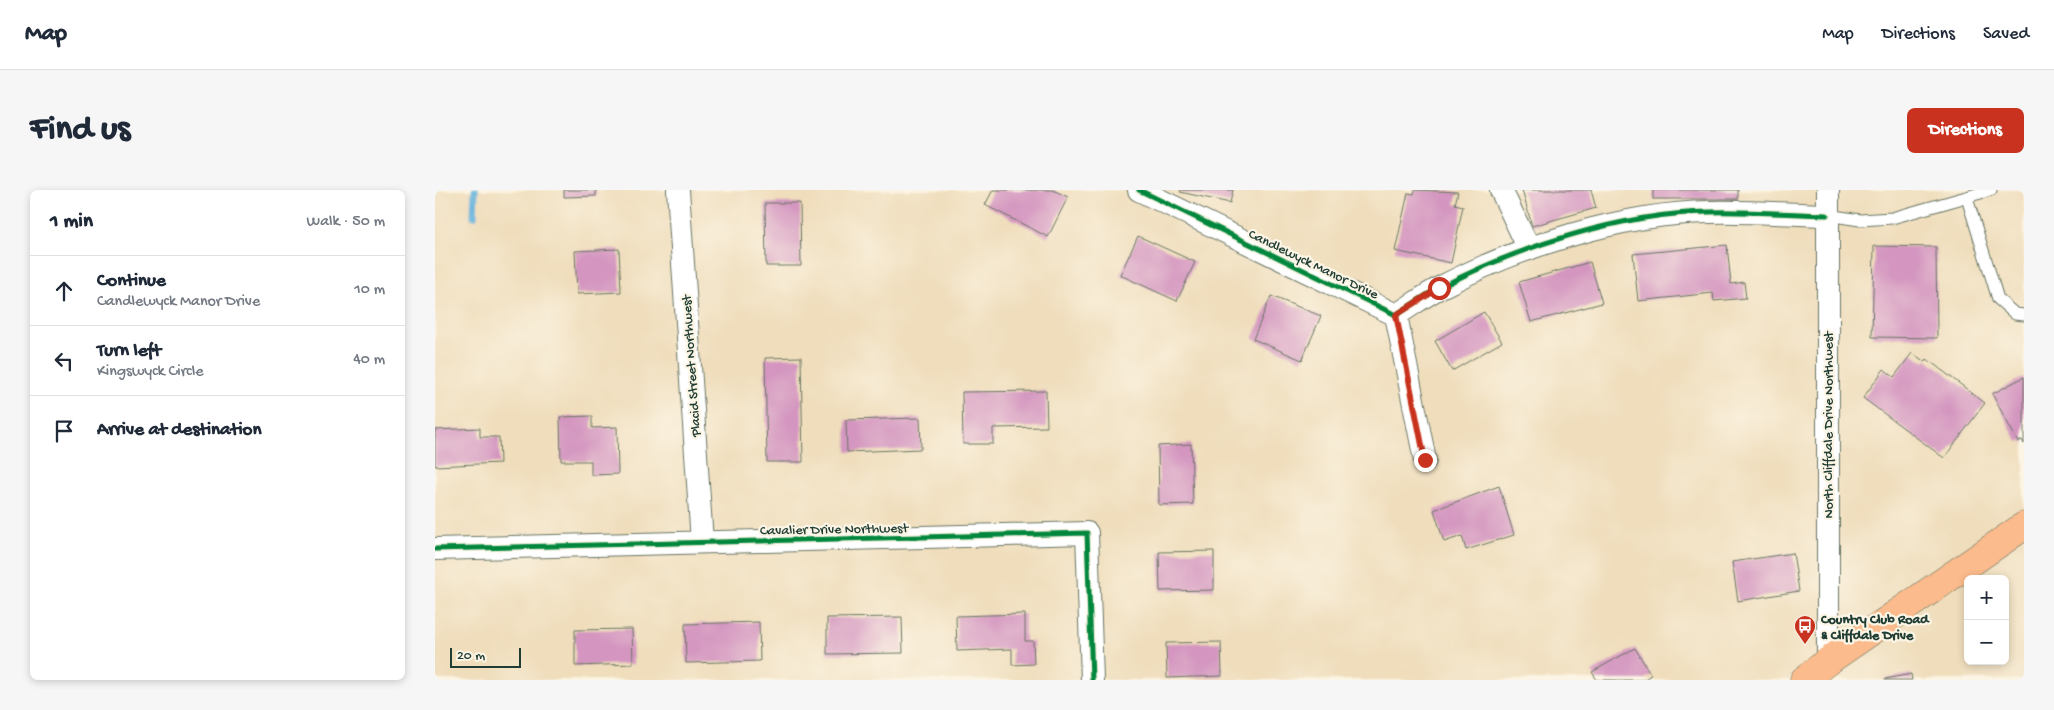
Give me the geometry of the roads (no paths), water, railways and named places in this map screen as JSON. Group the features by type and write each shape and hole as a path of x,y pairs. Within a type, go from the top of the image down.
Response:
{"main road":[{"path":"1804,680 1827,661 2024,526"}],"street":[{"name":"Placid Street Northwest","path":"678,190 702,542"},
{"path":"1501,190 1529,249"},
{"name":"North Cliffdale Drive Northwest","path":"1827,190 1827,661"},
{"name":"Candlewyck Manor Drive","path":"1147,192 1396,315"},
{"path":"1425,460 1396,315 1439,288 1488,264 1529,249 1580,233 1644,219 1708,212 1827,215"},
{"name":"Cavalier Drive Northwest","path":"435,549 1087,533 1092,680"}],"lane":[{"path":"1827,215 1861,220 1892,218 1991,190"},
{"path":"1967,198 1998,299 2015,314 2024,315"}],"waterway":[{"path":"474,216 475,190"}],"place":[{"name":"Country Club Road & Cliffdale Drive","path":"1805,645"}]}
